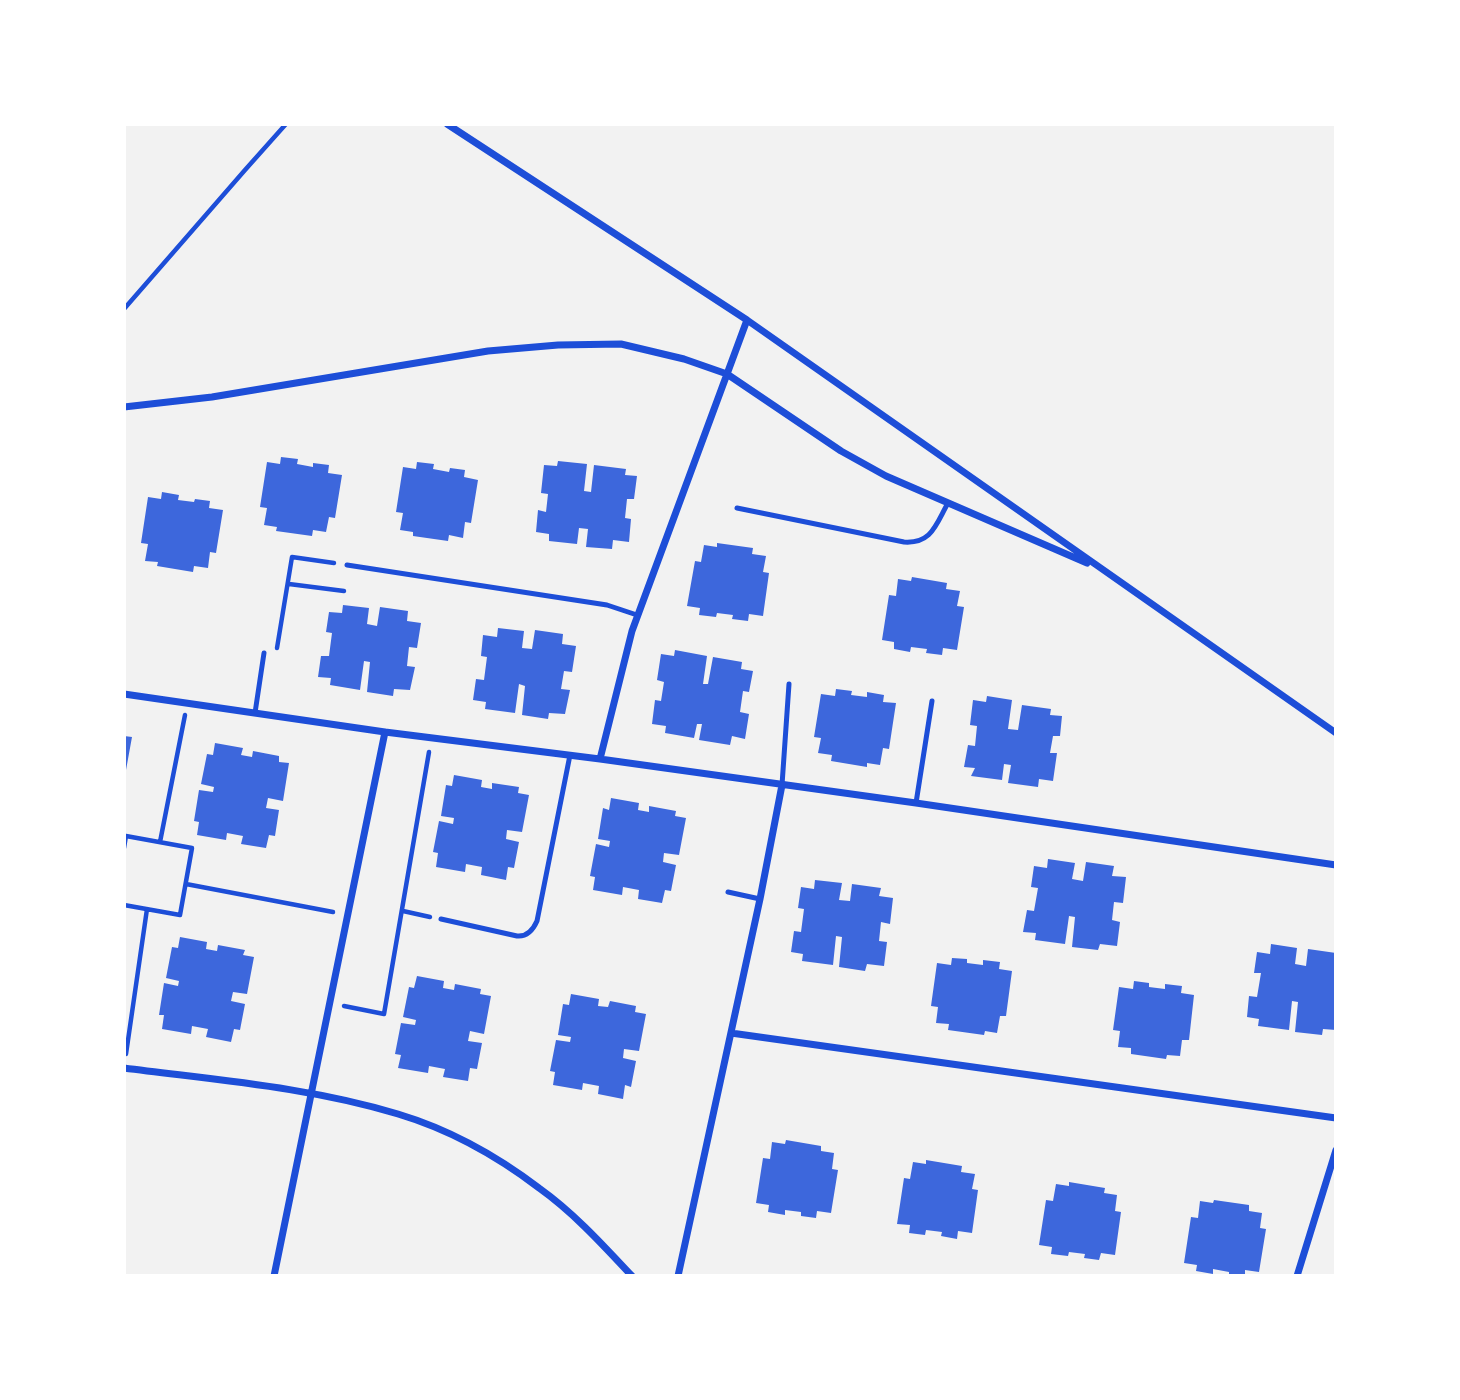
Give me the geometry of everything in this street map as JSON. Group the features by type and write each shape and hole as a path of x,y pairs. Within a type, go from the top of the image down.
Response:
{"street":[{"path":"447,124 747,320 1336,733"},
{"path":"600,759 637,615 747,320"},
{"path":"124,407 212,397 488,351 558,345 621,344 684,359 727,374 841,451 886,476 1101,568"},
{"path":"124,694 916,803 1336,865"},
{"path":"274,1276 385,732"},
{"path":"678,1276 761,899 782,785"},
{"path":"731,1033 1336,1118"},
{"path":"124,1068 310,1093 399,1114 446,1132 491,1155 539,1187 571,1213 632,1276"},
{"path":"1297,1276 1336,1150"}],"lane":[{"path":"737,508 912,543 927,537 947,503"},
{"path":"347,565 607,605 637,615"},
{"path":"255,713 264,653"},
{"path":"782,785 789,684"},
{"path":"916,803 932,701"},
{"path":"441,919 517,936 526,934 535,927 570,755"},
{"path":"728,892 761,899"}],"path":[{"path":"124,309 286,124"},
{"path":"277,649 292,557 347,565"},
{"path":"289,584 344,591"},
{"path":"160,842 187,703"},
{"path":"329,1003 384,1014 431,738"},
{"path":"124,848 126,836 192,848 180,915 124,905"},
{"path":"186,884 347,914"},
{"path":"124,1068 147,909"},
{"path":"403,911 441,919"}],"building":[{"path":"281,457 298,459 297,464 313,467 313,463 329,465 328,473 342,475 335,518 329,517 326,532 313,530 312,536 276,531 277,527 264,525 267,508 260,507 267,462 280,464"},
{"path":"558,461 587,464 584,491 591,492 594,465 626,469 625,475 637,476 634,499 627,499 625,518 631,519 629,542 613,540 612,549 586,547 588,529 579,528 577,544 549,541 549,534 536,532 538,510 546,512 548,494 541,493 544,465 557,466"},
{"path":"417,462 434,464 433,469 449,472 450,468 465,470 464,477 478,480 471,523 465,522 463,538 449,535 448,541 413,536 413,532 400,530 403,513 396,512 403,467 416,469"},
{"path":"162,492 179,495 178,500 210,501 209,508 223,510 216,553 210,552 208,568 194,566 193,572 157,566 158,562 145,561 148,544 141,543 148,497 161,499"},
{"path":"717,543 753,548 752,554 766,556 763,572 769,573 763,616 749,614 748,621 717,613 716,617 699,615 700,608 687,606 695,561 701,562 704,545 717,547"},
{"path":"912,577 947,583 946,589 960,591 957,606 964,607 957,650 943,648 942,655 911,647 910,652 894,649 894,642 882,640 889,595 896,596 898,579 911,581"},
{"path":"343,605 369,608 367,624 377,626 380,607 408,611 407,621 421,623 417,648 409,647 407,666 415,667 410,690 394,689 393,696 367,692 370,662 364,661 360,690 330,685 331,678 318,677 321,656 329,656 332,633 326,632 329,612 342,613"},
{"path":"498,628 524,631 522,648 532,649 535,630 563,634 562,644 576,646 572,672 564,671 561,689 570,690 565,714 549,713 548,719 522,715 525,686 519,684 515,713 485,709 486,702 473,700 476,679 484,680 487,657 481,656 483,635 497,637"},
{"path":"675,650 707,656 703,684 708,684 713,657 742,662 741,669 753,671 749,692 743,691 740,712 749,714 745,739 732,736 730,745 699,740 702,724 697,724 694,738 665,733 666,726 652,724 655,700 661,701 664,682 657,680 661,654 674,656"},
{"path":"836,689 867,697 867,692 884,695 883,702 896,703 889,749 883,748 880,765 867,763 867,767 831,761 832,755 818,753 821,738 814,737 821,694 835,696"},
{"path":"987,696 1012,700 1008,729 1018,730 1022,705 1051,709 1050,715 1062,716 1060,736 1053,736 1050,753 1057,753 1053,781 1039,779 1038,787 1008,783 1011,765 1004,764 1002,780 971,776 975,768 964,767 968,745 975,746 977,726 970,725 973,700 986,702"},
{"path":"124,736 132,737 126,770 124,770"},
{"path":"215,743 243,748 241,755 252,757 253,751 279,756 279,762 289,763 283,801 268,798 266,808 279,810 275,836 269,835 266,848 241,844 243,836 227,833 226,840 197,835 199,822 194,821 199,790 213,792 214,787 201,784 207,754 213,755"},
{"path":"454,775 482,780 481,787 492,789 492,783 519,787 518,793 529,795 522,832 507,830 506,839 519,842 514,868 508,867 506,880 481,875 482,867 466,864 465,872 436,867 438,853 433,852 439,821 453,824 454,818 441,816 446,785 452,786"},
{"path":"611,798 639,803 638,810 649,812 649,806 676,811 675,816 686,818 679,855 664,853 663,862 676,865 671,891 665,890 662,903 638,899 639,890 623,887 622,895 593,890 595,877 590,876 596,844 609,847 610,841 598,839 603,808 609,810"},
{"path":"1048,859 1075,863 1072,879 1083,881 1086,862 1114,866 1112,876 1126,877 1123,903 1114,902 1112,920 1120,922 1117,946 1100,944 1098,950 1072,947 1075,917 1069,916 1065,944 1035,940 1036,933 1023,932 1027,910 1034,911 1038,888 1031,887 1034,866 1047,868"},
{"path":"815,880 842,883 839,900 850,901 852,884 881,888 879,896 893,898 890,924 881,922 879,941 887,942 884,966 867,964 865,971 839,967 842,937 836,936 833,965 802,961 803,954 791,952 794,931 801,932 804,909 798,908 801,887 814,889"},
{"path":"180,937 207,942 206,949 217,951 218,945 245,950 243,955 254,957 247,994 233,992 231,1001 245,1004 240,1030 234,1029 231,1042 206,1037 208,1029 192,1026 191,1034 162,1029 164,1015 159,1015 164,983 178,986 179,981 166,978 172,947 178,948"},
{"path":"1271,944 1297,948 1295,964 1306,966 1308,949 1336,953 1336,1030 1323,1029 1322,1035 1295,1032 1298,1002 1292,1001 1289,1030 1258,1026 1259,1019 1247,1017 1249,996 1257,997 1261,973 1254,973 1257,952 1270,954"},
{"path":"952,958 967,959 967,963 983,965 983,960 1000,962 999,969 1012,971 1006,1016 1000,1016 997,1033 985,1031 984,1035 948,1030 949,1024 936,1023 938,1007 931,1006 937,963 951,965"},
{"path":"417,976 444,981 443,988 454,990 455,984 481,989 480,994 491,996 484,1034 470,1031 468,1041 482,1043 477,1069 470,1068 468,1081 443,1077 445,1069 429,1066 428,1073 398,1068 401,1055 395,1054 401,1023 415,1025 416,1020 403,1017 409,987 414,988"},
{"path":"1134,981 1165,989 1165,984 1182,986 1181,993 1194,995 1189,1040 1182,1040 1180,1056 1167,1055 1166,1059 1131,1054 1131,1048 1118,1047 1120,1031 1113,1030 1119,987 1133,989"},
{"path":"571,994 599,999 598,1006 608,1007 610,1001 636,1006 635,1012 646,1014 639,1051 624,1049 623,1058 636,1061 631,1087 625,1085 623,1099 598,1094 599,1086 583,1083 582,1090 553,1085 555,1072 550,1071 556,1040 570,1042 571,1037 558,1035 563,1004 569,1005"},
{"path":"786,1140 821,1146 821,1151 834,1153 832,1169 838,1170 831,1213 817,1211 816,1218 785,1210 785,1215 768,1212 769,1205 756,1203 763,1158 770,1159 772,1142 785,1144"},
{"path":"926,1160 962,1166 961,1172 975,1174 972,1189 978,1190 972,1233 958,1231 957,1239 941,1236 942,1232 926,1230 925,1235 909,1233 910,1225 897,1224 904,1178 910,1179 913,1162 926,1164"},
{"path":"1069,1182 1105,1188 1104,1193 1117,1195 1115,1211 1121,1212 1115,1255 1101,1253 1099,1260 1084,1258 1085,1254 1069,1252 1068,1256 1051,1254 1052,1247 1039,1245 1046,1200 1053,1201 1056,1184 1069,1186"},
{"path":"1214,1200 1249,1205 1249,1211 1262,1213 1260,1228 1266,1229 1259,1272 1245,1270 1245,1276 1233,1276 1229,1275 1229,1272 1213,1269 1213,1274 1196,1271 1197,1265 1184,1263 1191,1217 1198,1218 1200,1201 1213,1203"}]}
